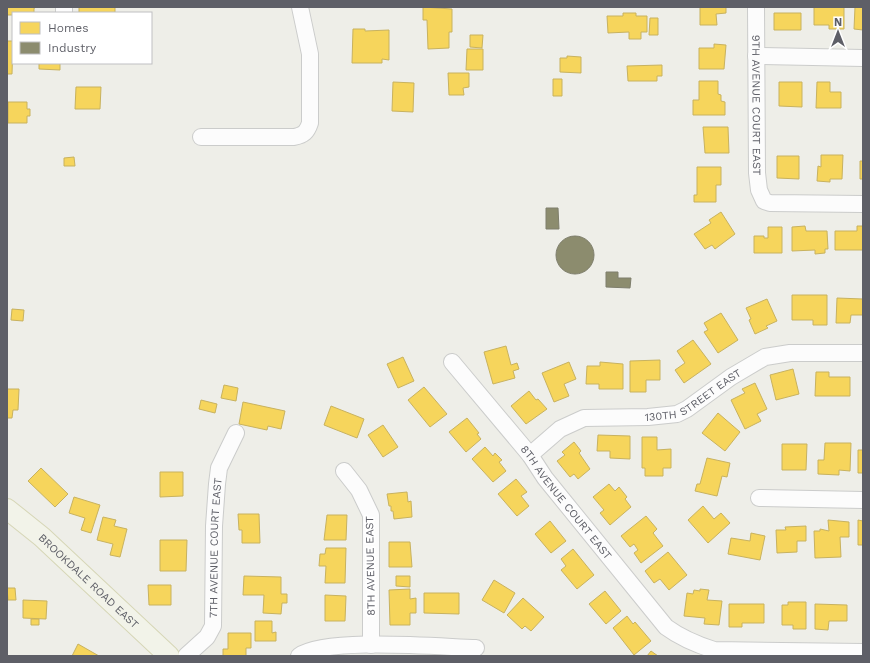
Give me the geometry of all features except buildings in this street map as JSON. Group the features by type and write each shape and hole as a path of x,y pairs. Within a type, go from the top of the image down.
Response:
{"main road":[{"name":"BROOKDALE ROAD EAST","path":"7,509 42,537 169,656"}],"street":[{"path":"201,137 294,137 302,136 307,132 310,123 310,54 300,7"},
{"name":"9TH AVENUE COURT EAST","path":"756,7 757,173 759,190 764,201 770,203 863,204"},
{"path":"756,56 863,58"},
{"name":"130TH STREET EAST","path":"530,455 560,429 584,418 648,417 677,414 687,409 731,377 765,357 779,353 863,353"},
{"name":"8TH AVENUE COURT EAST","path":"452,362 530,455 545,478 666,627 684,639 714,650 863,652"},
{"name":"7TH AVENUE COURT EAST","path":"186,656 207,636 213,626 214,526 217,484 219,468 236,433"},
{"name":"8TH AVENUE EAST","path":"344,471 359,490 371,515 371,645"},
{"path":"759,498 863,500"},
{"path":"299,656 306,652 325,647 371,645 476,648"}]}
